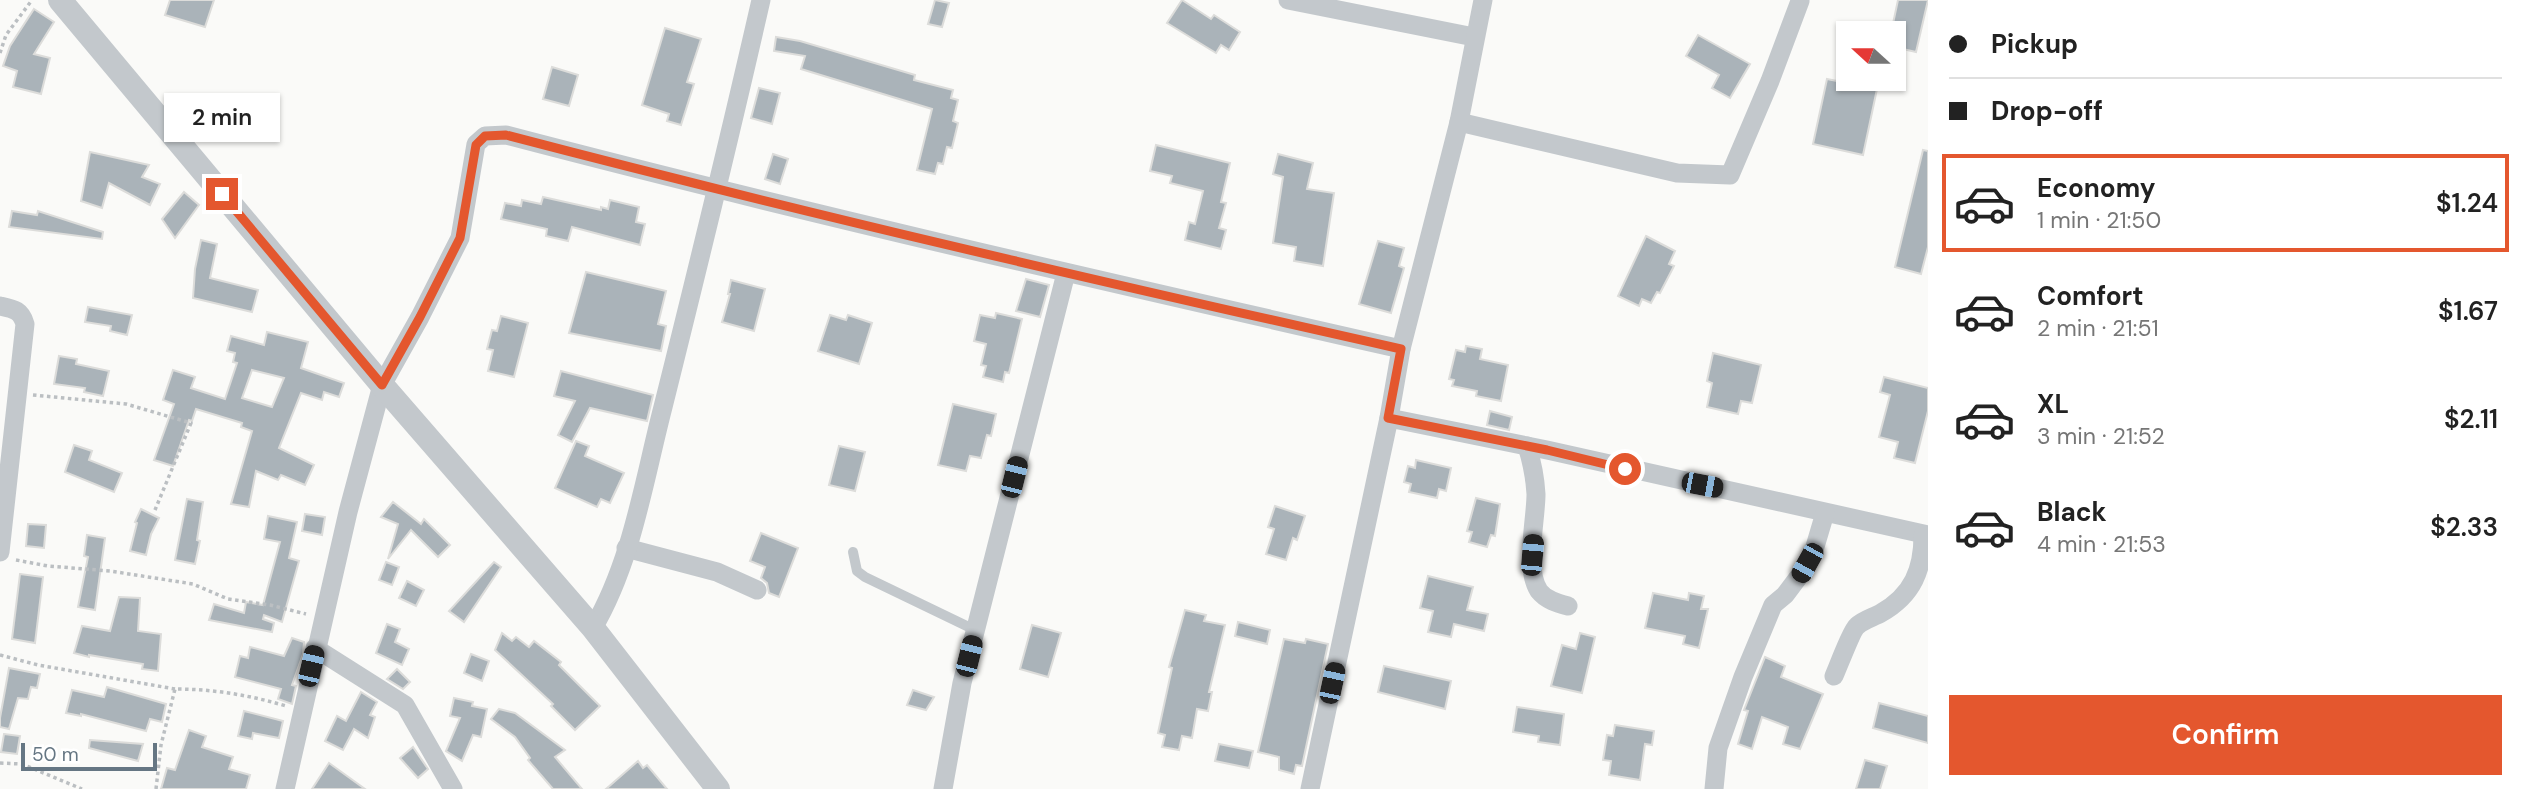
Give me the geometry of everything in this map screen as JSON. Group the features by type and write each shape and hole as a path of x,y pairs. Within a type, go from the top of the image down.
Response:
{"street":[{"path":"60,0 382,385 593,628 718,789"},
{"path":"593,628 609,601 626,548 718,190 761,0"},
{"path":"1287,0 1474,37"},
{"path":"1310,789 1401,349 1459,122 1483,0"},
{"path":"1459,122 1677,173 1730,175 1800,1"},
{"path":"285,789 323,618 382,385 460,238 476,145 485,136 506,135 718,190 1401,349"},
{"path":"943,789 962,683 1066,273"},
{"path":"0,306 17,310 25,324 17,393 6,556"},
{"path":"1388,418 1527,446 1925,535 1923,558 1915,581 1900,600 1854,627 1834,676"},
{"path":"1527,446 1534,470 1536,493 1532,572 1539,591 1551,601 1568,606"},
{"path":"1714,789 1718,748 1743,677 1773,605 1785,595 1800,575 1814,550 1825,513"},
{"path":"626,548 718,572 757,590"},
{"path":"316,648 405,705 453,789"}],"lane":[{"path":"853,552 857,571 865,577 975,630"}],"path":[{"path":"0,53 6,35 32,0"},
{"path":"17,393 126,404 191,423 155,510"},
{"path":"6,556 48,566 110,571 193,584 228,599 270,605 323,618"},
{"path":"0,655 38,665 175,689 207,689 261,698 301,710"},
{"path":"156,789 161,746 175,689"},
{"path":"0,762 22,764 82,789"}],"building":[{"path":"170,0 214,0 205,27 165,15"},
{"path":"935,0 949,3 942,27 928,24"},
{"path":"1182,0 1211,19 1214,15 1240,32 1229,50 1221,45 1216,53 1167,23"},
{"path":"1898,0 1928,0 1916,52 1906,50 1906,21 1894,21"},
{"path":"34,9 54,22 34,54 50,58 41,94 13,87 17,71 3,66 10,46"},
{"path":"665,28 701,39 687,82 694,84 681,125 667,121 669,114 642,105"},
{"path":"1698,35 1750,64 1730,98 1712,88 1719,75 1686,56"},
{"path":"776,37 800,41 915,75 914,80 953,90 951,98 958,100 953,121 958,123 952,148 947,147 943,164 938,163 935,174 917,170 932,109 801,69 805,56 774,51"},
{"path":"552,67 578,75 569,106 543,99"},
{"path":"1827,79 1836,81 1836,91 1877,91 1863,155 1813,144"},
{"path":"759,88 780,93 772,124 751,118"},
{"path":"1156,145 1230,163 1221,202 1226,203 1219,228 1226,230 1221,249 1185,240 1189,222 1195,224 1203,191 1170,183 1172,176 1150,171"},
{"path":"1923,150 1928,151 1928,247 1921,274 1895,267"},
{"path":"90,152 149,165 142,177 160,184 150,205 109,183 102,208 81,201"},
{"path":"773,154 788,159 780,184 765,179"},
{"path":"1278,154 1313,163 1307,189 1334,193 1323,266 1294,261 1296,247 1273,243 1283,177 1273,174"},
{"path":"184,192 199,205 175,238 162,219"},
{"path":"543,197 601,210 601,207 608,209 610,200 639,207 636,222 645,224 640,245 572,227 568,241 546,236 547,229 501,219 505,203 521,206 522,200 541,204"},
{"path":"12,211 37,215 38,211 103,232 102,239 9,227"},
{"path":"1646,236 1675,251 1669,264 1674,266 1660,293 1657,292 1651,303 1642,299 1639,306 1618,296"},
{"path":"201,240 217,244 210,278 258,290 252,312 193,298"},
{"path":"1378,241 1404,248 1399,266 1404,268 1391,313 1359,304"},
{"path":"586,272 666,291 658,324 666,326 661,351 569,333"},
{"path":"1026,279 1049,285 1040,317 1016,311"},
{"path":"731,280 765,289 754,331 722,322"},
{"path":"88,307 132,315 127,335 110,331 111,326 85,322"},
{"path":"996,313 1022,319 1009,373 1005,372 1003,382 983,377 986,366 981,365 986,344 974,341 980,315 995,318"},
{"path":"830,315 846,320 848,315 872,323 859,364 818,351"},
{"path":"501,316 528,323 514,377 488,371 493,350 487,349 492,330 497,331"},
{"path":"267,332 308,342 301,368 344,383 339,397 324,392 322,400 301,393 279,448 314,465 305,485 281,475 278,480 256,471 249,507 231,504 252,431 241,427 242,423 196,409 192,421 189,420 173,466 154,460 174,404 163,400 173,370 195,377 191,388 225,399 237,363 233,362 235,353 227,351 231,336 264,345","holes":["252,370 284,378 272,407 242,398"]},
{"path":"1466,346 1482,349 1480,359 1508,365 1501,401 1476,396 1477,391 1452,386 1454,380 1449,379 1456,350 1465,352"},
{"path":"1713,353 1761,365 1752,403 1741,401 1738,414 1707,407 1712,383 1707,381"},
{"path":"59,356 77,359 76,364 109,371 103,396 84,392 85,388 54,384"},
{"path":"561,371 653,395 647,421 590,408 572,442 558,435 575,401 554,396"},
{"path":"1884,377 1928,388 1928,411 1915,463 1894,458 1898,442 1879,437 1890,395 1880,392"},
{"path":"953,404 996,414 991,436 987,435 981,458 970,456 966,471 938,465"},
{"path":"1490,411 1512,417 1509,430 1487,425"},
{"path":"576,441 589,446 585,456 624,473 610,503 601,499 597,507 555,488"},
{"path":"74,445 92,451 89,460 122,473 114,492 65,472"},
{"path":"839,446 865,452 855,491 829,485"},
{"path":"1416,460 1451,468 1446,491 1439,489 1437,498 1409,492 1411,484 1404,482 1408,466 1415,468"},
{"path":"1476,498 1500,504 1495,536 1491,535 1487,547 1469,542 1472,532 1467,531"},
{"path":"187,499 203,502 195,564 175,560"},
{"path":"393,502 421,524 424,519 450,545 438,557 411,530 388,559 398,524 381,517"},
{"path":"1275,506 1305,516 1297,540 1293,538 1286,560 1266,554 1274,529 1268,527"},
{"path":"141,509 159,518 151,534 146,555 130,551 137,523 135,522"},
{"path":"305,514 325,517 322,535 302,531"},
{"path":"268,516 297,522 289,558 299,561 282,622 264,615 263,619 274,623 272,632 209,620 214,604 244,613 246,602 263,605 280,542 264,539"},
{"path":"28,524 46,525 44,548 26,546"},
{"path":"761,533 798,548 779,597 769,593 767,583 761,578 765,567 750,561"},
{"path":"87,535 105,538 95,610 78,607 88,557 84,556"},
{"path":"386,562 399,567 392,585 379,580"},
{"path":"494,562 501,567 464,622 449,611"},
{"path":"20,574 43,577 35,643 12,639"},
{"path":"1428,576 1473,587 1467,610 1488,614 1484,631 1454,624 1451,637 1428,632 1433,611 1420,608"},
{"path":"407,581 424,590 416,606 399,598"},
{"path":"1653,593 1688,600 1689,593 1704,596 1701,609 1708,609 1699,648 1683,644 1685,636 1645,628"},
{"path":"119,597 140,598 138,631 161,634 158,671 142,669 143,664 74,653 82,626 110,631"},
{"path":"1185,610 1206,615 1204,621 1225,625 1209,692 1212,692 1208,711 1197,709 1192,738 1182,736 1179,750 1162,747 1165,735 1158,733 1172,668 1169,667"},
{"path":"1238,622 1270,630 1267,644 1235,636"},
{"path":"387,624 400,629 395,642 409,649 402,665 376,653"},
{"path":"1032,625 1061,633 1048,677 1020,669"},
{"path":"502,633 512,641 516,637 529,647 534,641 561,662 559,665 600,706 575,730 551,706 553,704 495,650"},
{"path":"1580,633 1595,637 1582,693 1551,686 1562,645 1576,649"},
{"path":"292,638 304,642 303,654 292,685 296,686 292,704 278,699 281,689 235,677 240,656 248,658 250,647 284,656"},
{"path":"1284,639 1305,643 1306,639 1328,644 1302,766 1296,765 1294,774 1279,770 1279,757 1258,752"},
{"path":"471,654 489,661 482,681 464,673"},
{"path":"1765,657 1785,666 1781,677 1823,694 1800,749 1783,744 1788,727 1762,717 1752,749 1738,744 1748,711 1744,710"},
{"path":"1384,666 1451,681 1445,709 1378,692"},
{"path":"9,668 40,674 37,688 31,687 28,699 18,698 9,729 0,727 0,718"},
{"path":"397,669 410,682 403,689 387,679"},
{"path":"107,687 166,704 162,722 150,719 146,731 81,714 66,713 72,690 104,697"},
{"path":"913,690 934,697 926,710 907,705"},
{"path":"361,692 377,702 370,715 375,717 368,738 354,729 343,750 325,741 337,716 346,721"},
{"path":"454,698 473,702 472,706 487,709 481,737 473,735 462,761 446,751 460,718 450,716"},
{"path":"1879,703 1928,716 1928,743 1873,728"},
{"path":"1517,707 1564,714 1560,745 1538,742 1539,736 1513,732"},
{"path":"499,709 515,713 565,750 555,757 582,789 553,789 528,760 530,758 515,737 491,719"},
{"path":"244,711 283,721 279,738 253,733 252,739 238,736"},
{"path":"1615,725 1654,731 1652,745 1645,744 1640,780 1609,775 1611,761 1603,760 1607,735 1613,736"},
{"path":"189,730 206,736 202,747 233,757 229,769 250,775 246,789 161,789 167,768 175,770"},
{"path":"4,734 20,736 17,754 1,752"},
{"path":"90,740 143,744 138,761 89,748"},
{"path":"1219,744 1253,751 1249,768 1215,761"},
{"path":"413,747 428,769 418,778 400,758"},
{"path":"1865,760 1887,766 1880,789 1856,789"},
{"path":"638,761 643,768 647,765 667,789 606,789"},
{"path":"329,763 365,789 312,789"}],"route":[{"path":"222,194 382,385 460,238 476,145 485,136 506,135 718,190 1401,349 1388,418 1547,450 1625,469"}]}
